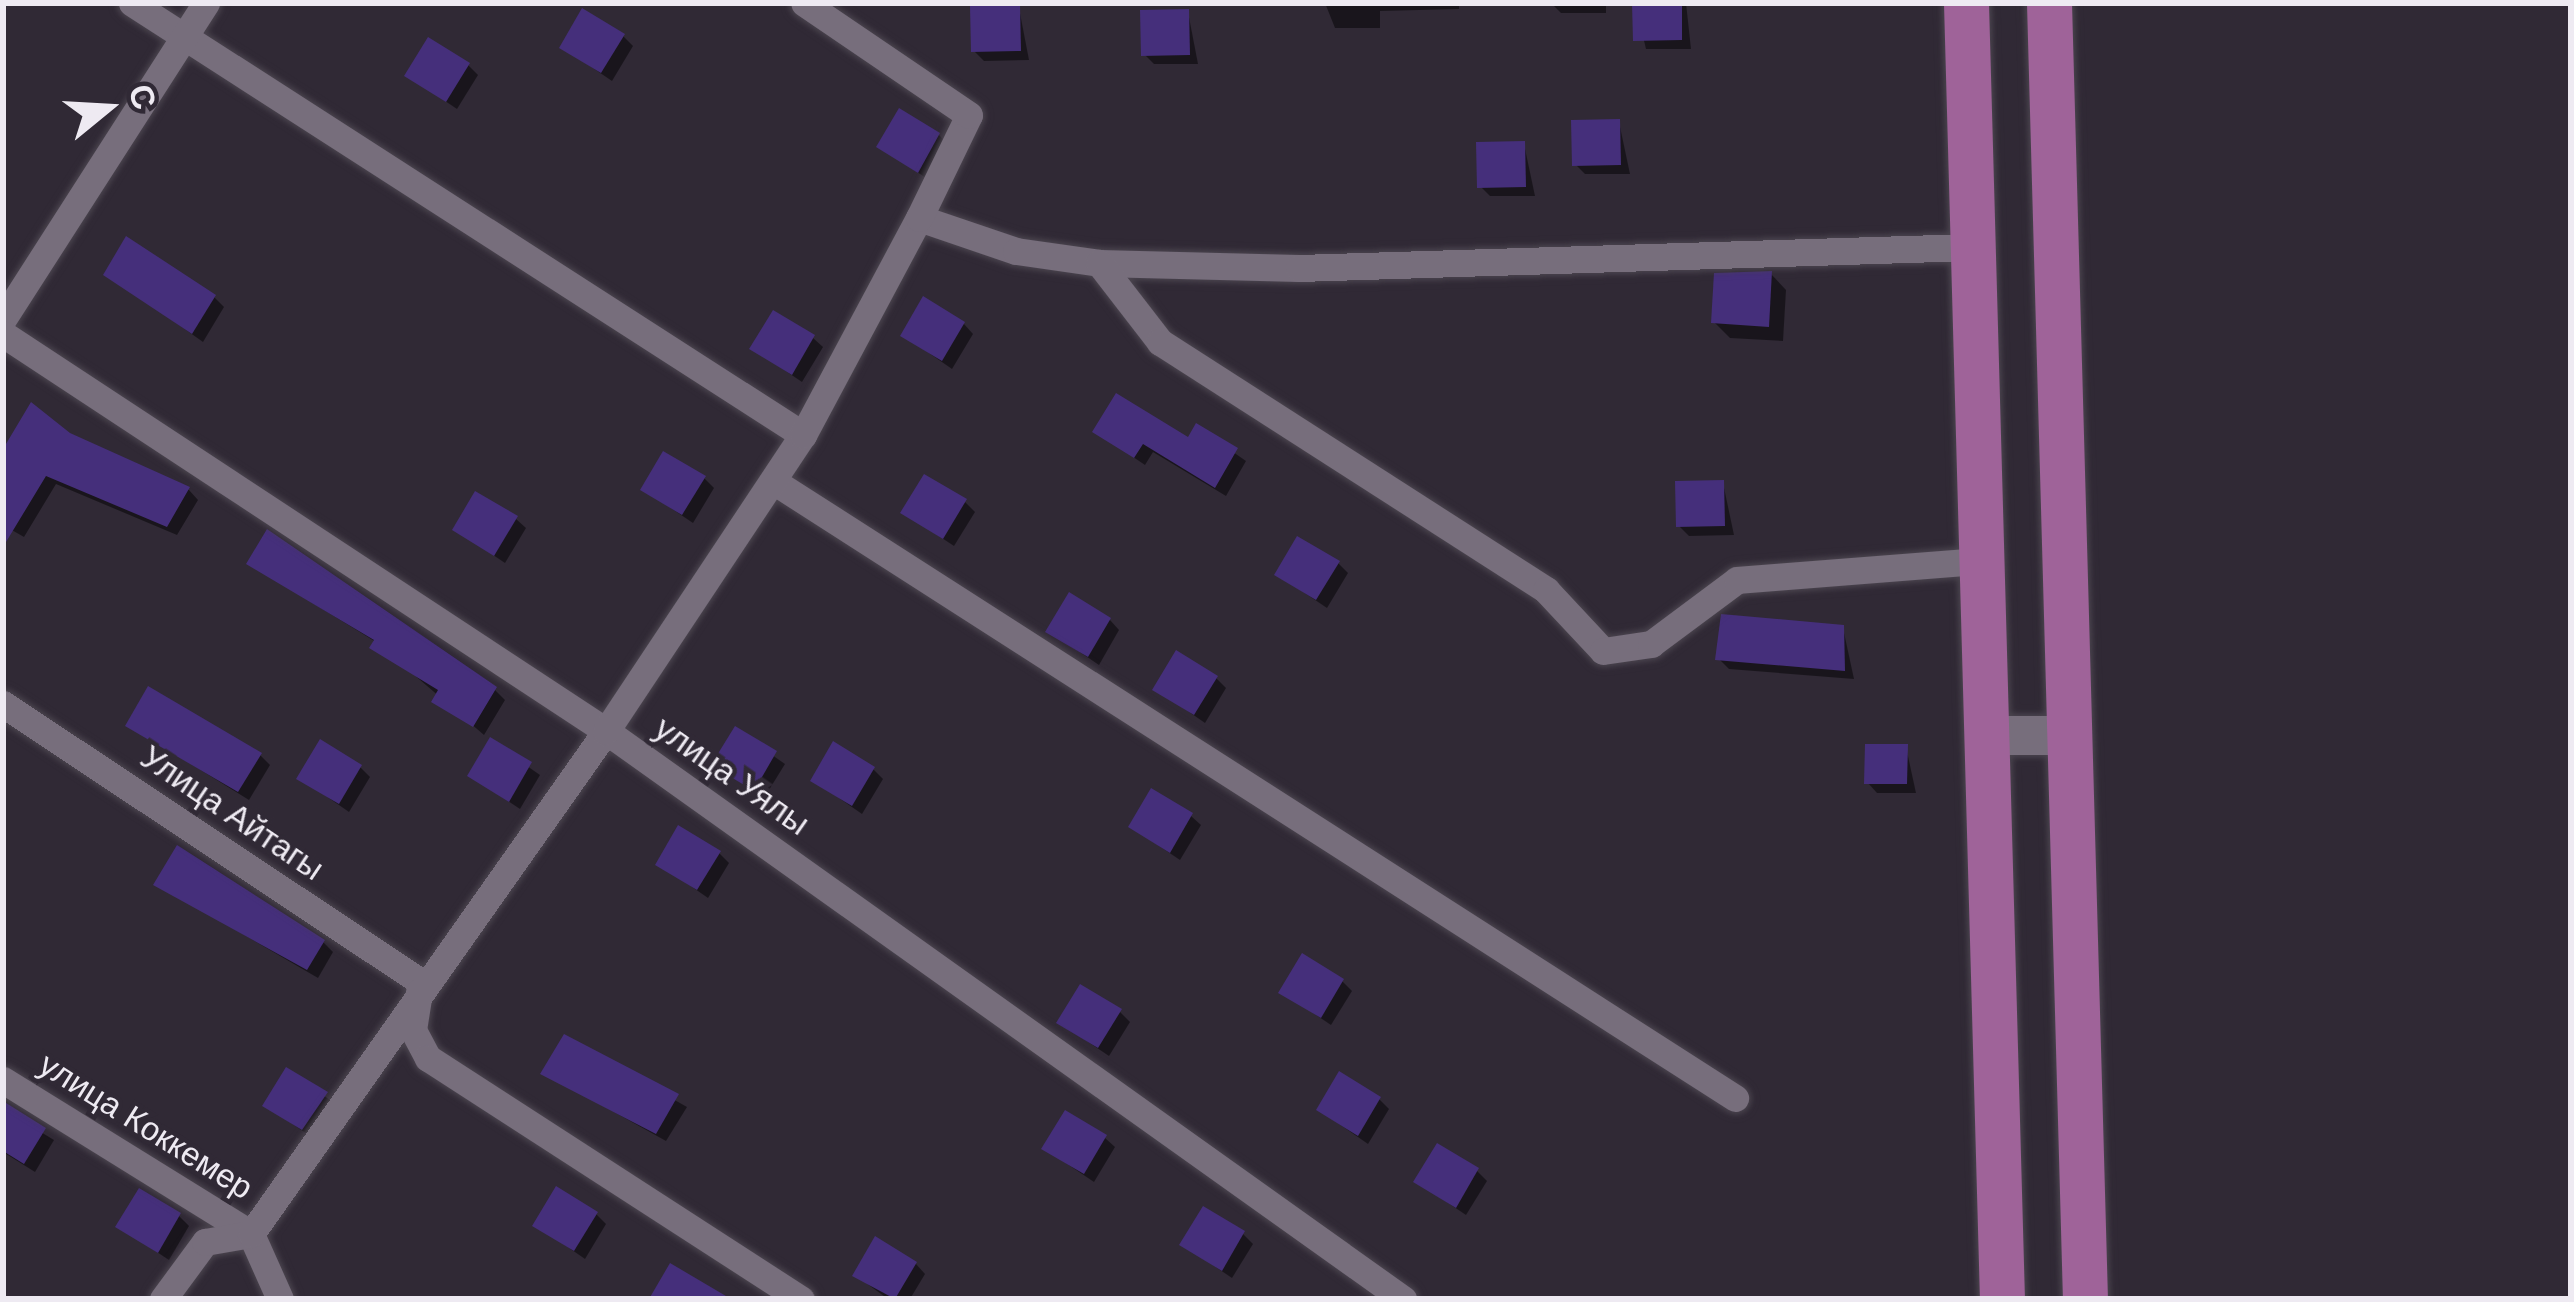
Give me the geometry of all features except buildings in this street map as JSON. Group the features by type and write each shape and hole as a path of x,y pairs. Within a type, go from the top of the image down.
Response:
{"main road":[{"path":"1966,3 2002,1299"},
{"path":"2049,3 2085,1299"},
{"path":"1987,735 2070,735"}],"street":[{"path":"132,3 802,435"},
{"path":"3,319 206,3"},
{"path":"163,1299 206,1242 251,1234 421,982 606,731 802,435 919,218 969,115 804,3"},
{"path":"919,218 1016,251 1099,262 1299,268 1970,247"},
{"path":"1099,262 1160,342 1546,590 1603,651 1651,644 1737,580 1979,562"},
{"name":"улица Уялы","path":"3,334 606,731 1403,1299"},
{"path":"773,481 1735,1098"},
{"name":"Улица Айтагы","path":"3,704 421,982"},
{"path":"421,982 413,1030 428,1058 801,1299"},
{"name":"улица Коккемер","path":"3,1080 251,1234 280,1299"}]}
